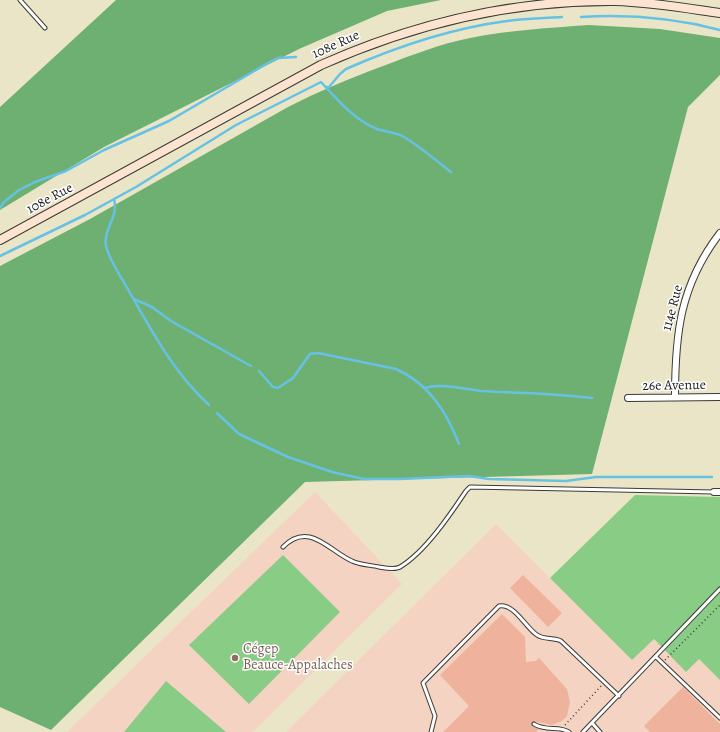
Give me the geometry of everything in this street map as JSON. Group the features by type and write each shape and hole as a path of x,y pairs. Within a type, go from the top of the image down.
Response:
{"main road":[{"name":"108e Rue","path":"0,240 321,65 360,48 447,20 491,10 531,4 570,1 615,1 720,13"}],"street":[{"name":"114e Rue","path":"675,397 675,355 681,312 705,255 720,233"},
{"name":"26e Avenue","path":"628,398 720,397"}],"lane":[{"path":"20,0 45,28"},
{"path":"283,547 289,541 297,537 310,538 332,548 352,561 385,568 399,568 419,551 440,527 470,487 717,492"},
{"path":"583,732 720,589"},
{"path":"431,732 434,716 423,683 499,606 508,607 538,636 561,641 619,696"},
{"path":"656,657 720,718"},
{"path":"592,723 600,732"},
{"path":"534,724 547,730 560,729 568,732"}],"path":[{"path":"662,662 720,604"},
{"path":"568,721 605,682"}],"shaded area":[{"name":"Cégep Beauce-Appalaches","path":"315,492 402,584 253,732 67,732"},
{"path":"496,524 632,660 654,639 686,671 699,659 720,680 720,732 286,732"}],"green space":[{"path":"116,0 441,0 387,11 299,49 104,147 0,210 0,107"},
{"path":"589,25 660,29 720,38 720,75 688,107 592,474 305,482 51,730 0,707 0,266 90,219 288,107 347,80 415,54 459,40 514,31"},
{"path":"635,495 720,497 720,680 699,659 686,672 654,639 632,660 550,578"},
{"path":"283,555 340,612 249,704 189,645"},
{"path":"166,681 226,732 124,732"}],"building":[{"path":"523,575 562,613 548,627 510,588"},
{"path":"502,614 525,637 526,662 536,661 539,658 567,689 570,702 567,716 562,721 552,725 533,721 532,726 539,729 536,732 443,732 469,706 440,675"},
{"path":"683,687 720,724 720,732 650,732 644,726"}],"waterway":[{"path":"581,17 616,16 651,18 686,22 720,30"},
{"path":"327,87 329,87 346,69 425,39 487,24 521,19 562,17"},
{"path":"0,208 4,202 19,190 35,182 66,171 104,150 169,121 278,58 296,57"},
{"path":"0,256 85,215 136,187 236,125 321,82 353,115 377,129 401,135 422,149 451,172"},
{"path":"114,199 114,212 106,240 106,246 110,257 116,270 165,352 185,380 209,405"},
{"path":"134,299 152,307 171,321 251,366"},
{"path":"259,371 273,387 278,388 293,378 310,354 318,353 396,369 418,382 435,400 448,420 459,444"},
{"path":"425,388 445,386 481,391 550,394 592,398"},
{"path":"217,413 239,434 288,457 332,472 364,479 469,476 489,479 566,481 596,477 712,477"}],"place":[{"name":"Cégep Beauce-Appalaches","path":"235,658"}]}
